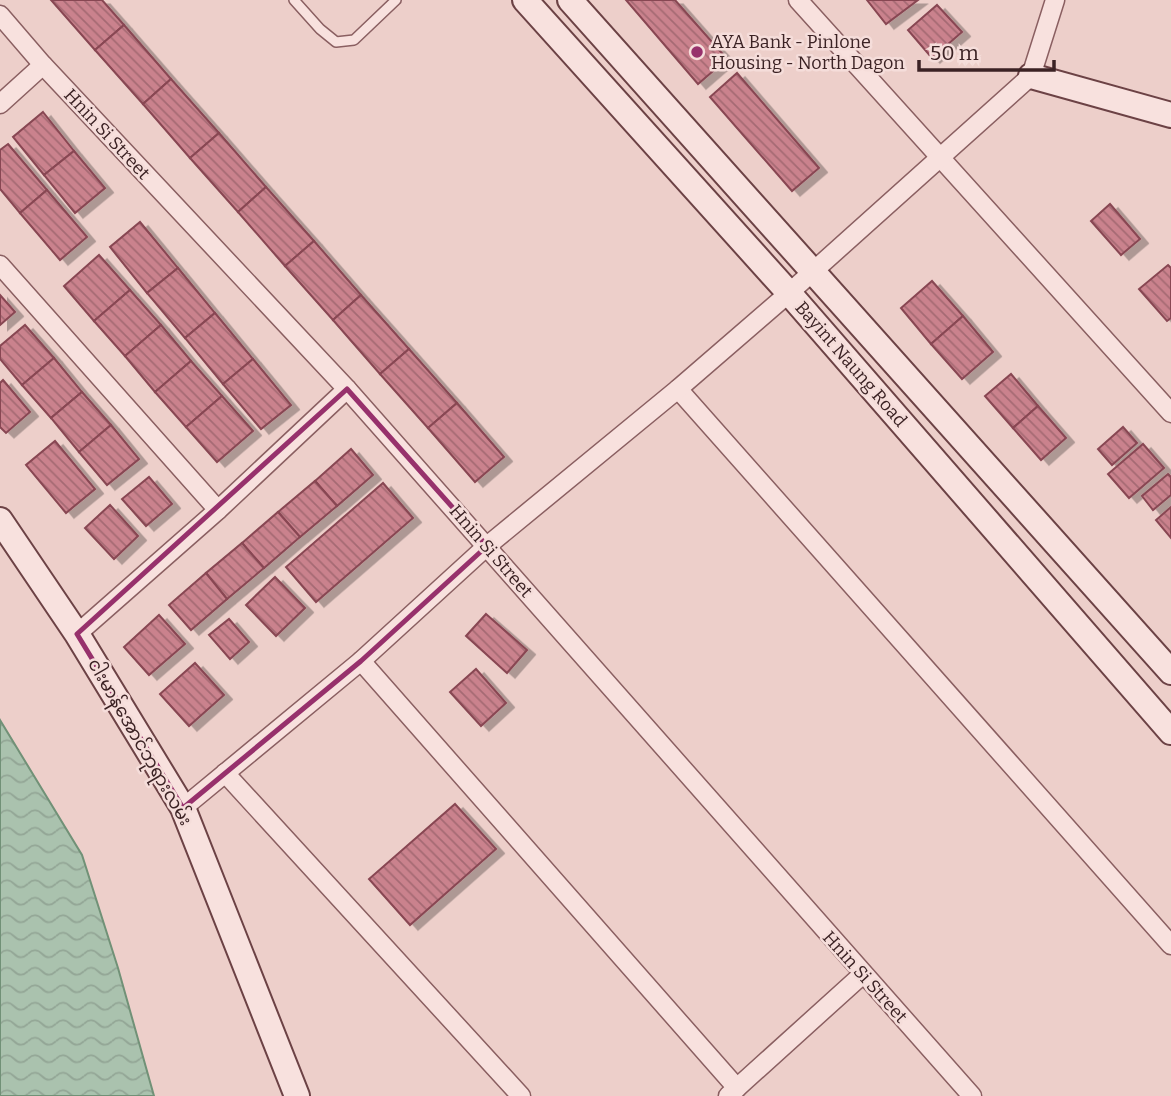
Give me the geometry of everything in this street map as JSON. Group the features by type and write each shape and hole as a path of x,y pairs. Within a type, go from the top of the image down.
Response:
{"main road":[{"name":"Bayint Naung Road","path":"525,0 789,293 1171,732"},
{"name":"Bayint Naung Road","path":"570,0 1169,671"},
{"path":"1031,76 1171,115"},
{"name":"ငါးမာန်အောင်ဘုရားလမ်း","path":"0,520 77,634 183,808 297,1096"},
{"path":"1137,694 1169,671"}],"street":[{"path":"798,0 1171,413"},
{"path":"183,808 361,661 487,547 678,389 941,159 1031,76 1055,0"},
{"name":"Hnin Si Street","path":"0,15 43,65 347,389 972,1096"},
{"path":"0,104 43,65"},
{"path":"0,265 218,510"},
{"path":"77,634 218,510 347,389"},
{"path":"678,389 1171,945"},
{"path":"361,661 732,1092 863,974"},
{"path":"225,773 522,1096"}],"lane":[{"path":"294,0 320,29 336,41 354,40 396,0"}],"highlighted area":[{"path":"347,389 487,546 361,661 183,808 77,634"}],"water":[{"path":"0,720 82,855 118,968 154,1096 0,1096"}],"building":[{"path":"51,0 102,0 124,25 95,50"},
{"path":"626,0 675,0 727,59 698,84"},
{"path":"867,0 918,0 886,24"},
{"path":"937,5 962,32 932,58 908,30"},
{"path":"124,25 171,79 143,104 95,50"},
{"path":"737,73 819,168 792,191 710,97"},
{"path":"171,79 219,133 190,158 143,104"},
{"path":"43,112 74,151 44,175 13,137"},
{"path":"219,133 266,187 238,212 190,158"},
{"path":"8,144 47,190 20,213 0,189 0,150"},
{"path":"74,151 105,188 75,213 44,175"},
{"path":"266,187 314,241 285,266 238,212"},
{"path":"47,190 87,237 60,260 20,213"},
{"path":"1110,204 1140,239 1121,255 1091,221"},
{"path":"140,222 178,268 147,293 110,247"},
{"path":"314,241 361,295 333,320 285,266"},
{"path":"99,255 130,290 94,321 64,286"},
{"path":"1168,265 1171,268 1171,318 1167,321 1139,289"},
{"path":"178,268 215,313 185,338 147,293"},
{"path":"932,281 963,316 931,344 901,308"},
{"path":"130,290 161,325 125,356 94,321"},
{"path":"0,295 15,312 0,325"},
{"path":"361,295 409,349 380,374 333,320"},
{"path":"215,313 253,359 223,384 185,338"},
{"path":"963,316 993,352 962,379 931,344"},
{"path":"25,325 54,358 22,385 0,359 0,346"},
{"path":"161,325 191,361 155,392 125,356"},
{"path":"409,349 457,403 428,428 380,374"},
{"path":"54,358 82,392 51,418 22,385"},
{"path":"253,359 291,405 261,429 223,384"},
{"path":"191,361 222,396 186,427 155,392"},
{"path":"1011,374 1038,406 1013,428 985,396"},
{"path":"3,380 30,412 6,433 0,427 0,383"},
{"path":"82,392 111,425 79,452 51,418"},
{"path":"222,396 253,431 217,462 186,427"},
{"path":"457,403 504,457 475,482 428,428"},
{"path":"1038,406 1066,438 1041,460 1013,428"},
{"path":"111,425 139,459 107,485 79,452"},
{"path":"1123,427 1137,443 1112,465 1098,449"},
{"path":"55,441 95,489 66,513 26,465"},
{"path":"1143,444 1164,468 1129,498 1108,474"},
{"path":"351,449 373,475 337,506 315,481"},
{"path":"1168,474 1171,477 1171,495 1153,510 1142,496"},
{"path":"149,477 172,504 146,526 122,499"},
{"path":"315,481 337,506 300,537 278,512"},
{"path":"383,483 413,518 316,602 286,567"},
{"path":"110,505 138,536 114,559 85,528"},
{"path":"1171,507 1171,538 1156,520"},
{"path":"278,512 300,537 264,568 242,543"},
{"path":"242,543 264,568 227,599 206,573"},
{"path":"206,573 227,599 191,630 169,605"},
{"path":"275,577 305,608 276,636 246,605"},
{"path":"486,614 527,650 507,673 466,636"},
{"path":"159,615 185,644 149,675 124,647"},
{"path":"229,619 249,642 230,659 209,635"},
{"path":"195,663 224,695 189,726 160,694"},
{"path":"476,669 506,703 481,726 450,692"},
{"path":"455,804 496,849 410,925 369,879"}],"place":[{"name":"AYA Bank - Pinlone Housing - North Dagon","path":"697,52"}]}
